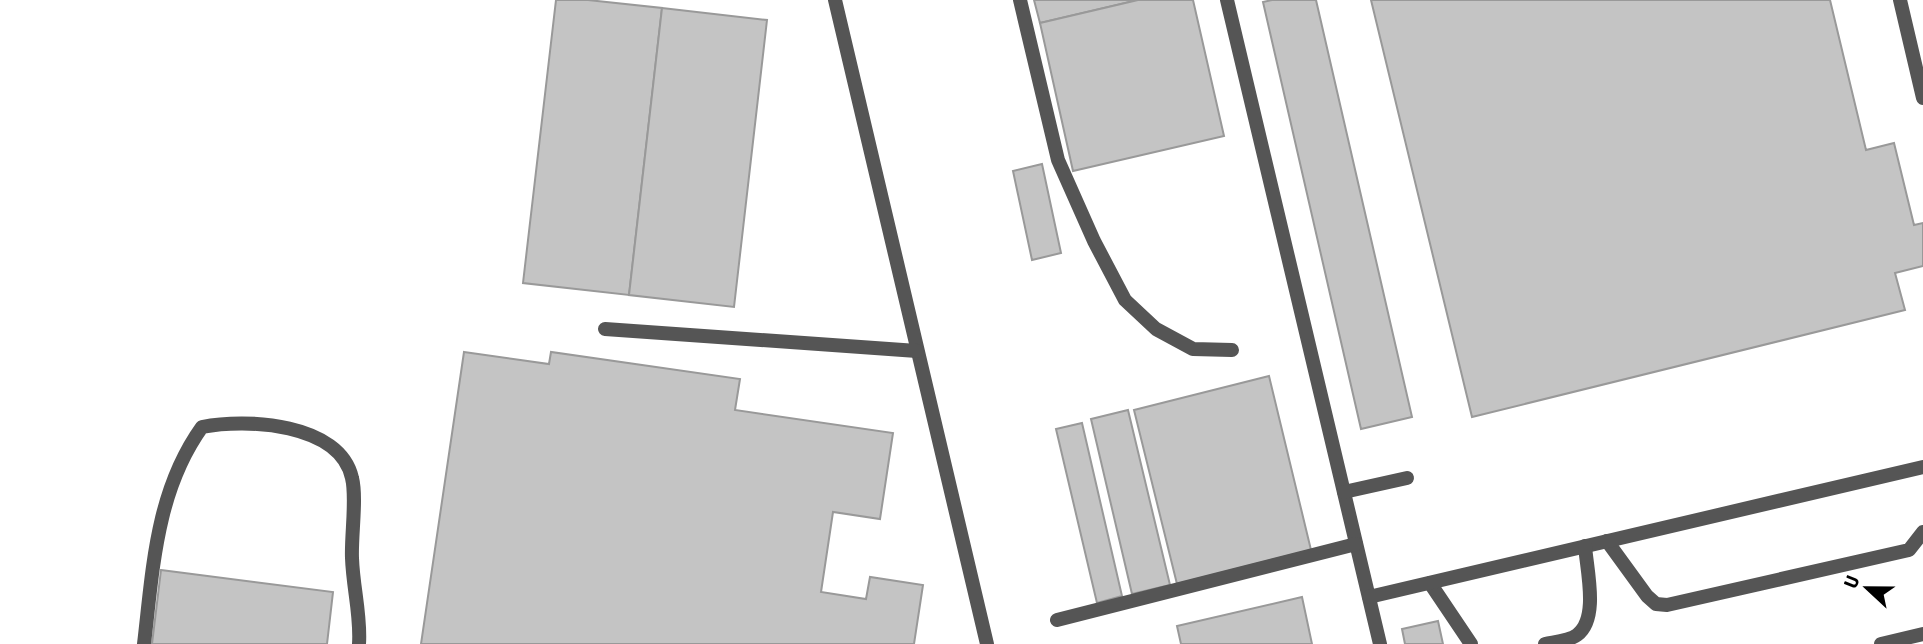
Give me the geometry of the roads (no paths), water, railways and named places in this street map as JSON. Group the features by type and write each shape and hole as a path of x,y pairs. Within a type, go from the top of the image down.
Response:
{"lane":[{"path":"835,0 986,644"},
{"path":"1020,0 1058,160 1094,241 1125,300 1156,330 1193,349 1232,350"},
{"path":"1227,0 1380,644"},
{"path":"1900,0 1923,98"},
{"path":"605,329 917,351"},
{"path":"144,644 153,564 171,485 181,460 202,427 223,423 291,428 331,448 348,463 353,480 351,543 360,622 359,644"},
{"path":"1369,597 1923,467"},
{"path":"1344,492 1406,478"},
{"path":"1607,541 1647,596 1656,604 1667,605 1909,550 1923,532"},
{"path":"1057,620 1356,544"},
{"path":"1545,644 1575,637 1586,626 1590,613 1585,546"},
{"path":"1430,583 1471,644"},
{"path":"1881,644 1923,634"}]}
